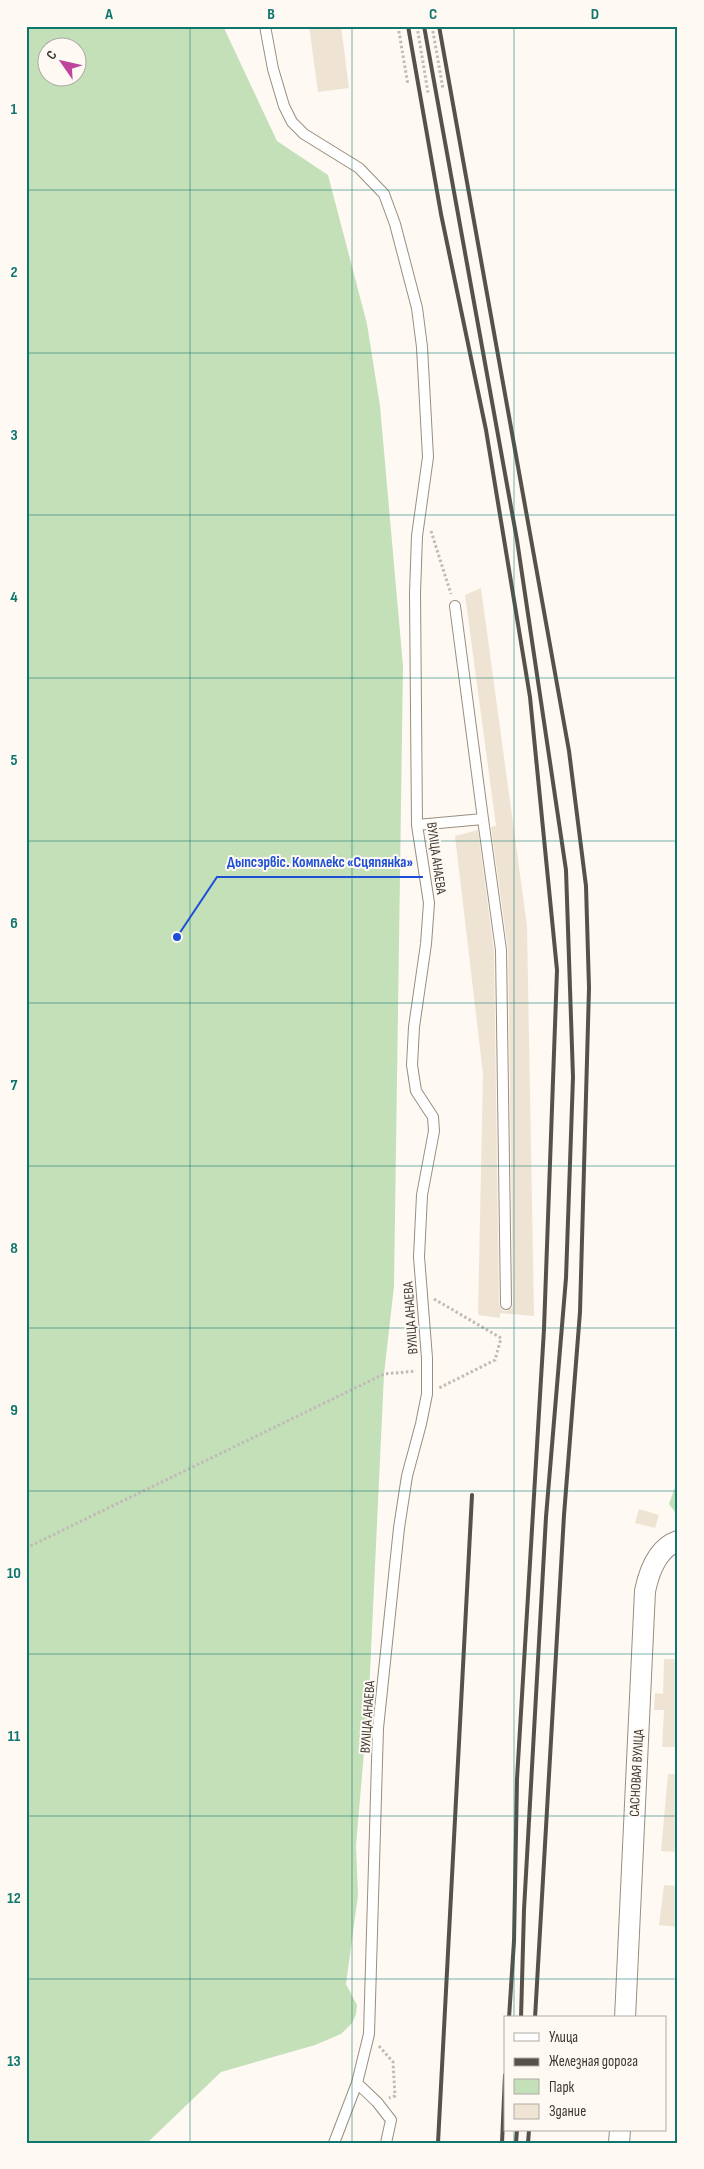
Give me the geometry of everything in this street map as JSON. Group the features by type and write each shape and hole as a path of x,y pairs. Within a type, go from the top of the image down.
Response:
{"street":[{"name":"САСНОВАЯ ВУЛІЦА","path":"625,2016 645,1591 650,1569 661,1554 678,1541"}],"lane":[{"name":"ВУЛІЦА АНАЕВА","path":"265,26 273,69 284,106 292,122 304,134 359,168 384,194 411,279 422,347 428,457 417,536 415,592 418,825 429,903 426,944 414,1027 412,1065 416,1091 433,1117 434,1131 422,1194 419,1257 427,1394 407,1476 399,1528 378,1728 370,2034 357,2083 334,2143"},
{"path":"454,606 500,950 506,1304"},
{"path":"418,825 483,819"},
{"path":"357,2083 377,2102 390,2120 386,2143"}],"path":[{"path":"398,26 408,85"},
{"path":"417,26 428,93"},
{"path":"432,26 443,89"},
{"path":"431,530 454,606"},
{"path":"422,1292 501,1338 495,1360 427,1394"},
{"path":"26,1548 384,1374 427,1370"},
{"path":"370,2034 393,2062 395,2096 377,2102"}],"green space":[{"path":"26,26 223,26 277,141 328,175 367,324 380,406 403,666 394,1286 384,1374 369,1694 356,1845 358,1895 346,1984 357,2005 356,2014 352,2023 341,2034 315,2045 221,2072 147,2143 26,2143"},
{"path":"678,1479 678,1516 669,1504"}],"building":[{"path":"309,26 341,26 349,88 318,92"},
{"path":"481,588 527,926 534,1316 500,1313 500,1318 478,1315 483,1074 455,836 478,830 494,951 499,1304 502,1310 507,1311 512,1308 513,1304 508,950 491,827 496,826 465,595"},
{"path":"639,1509 659,1515 655,1528 635,1523"},
{"path":"664,1659 678,1659 678,1747 662,1747 664,1710 654,1710 655,1693 663,1694"},
{"path":"668,1774 678,1774 678,1852 661,1851"},
{"path":"664,1885 678,1886 678,1927 659,1925"}],"railway":[{"path":"408,26 441,214 486,430 530,697 557,970 544,1329 517,1779 514,1941 509,2016"},
{"path":"424,26 517,540 566,870 573,1077 566,1278 546,1517 524,1910 521,2016"},
{"path":"439,26 569,751 586,886 589,988 580,1312 564,1515 535,2016"},
{"path":"438,2143 472,1495"},
{"path":"502,2143 504,2098"},
{"path":"516,2143 517,2132"},
{"path":"528,2143 529,2132"}],"place":[{"name":"Дыпсэрвіс. Комплекс «Сцяпянка»","path":"177,937"}]}
